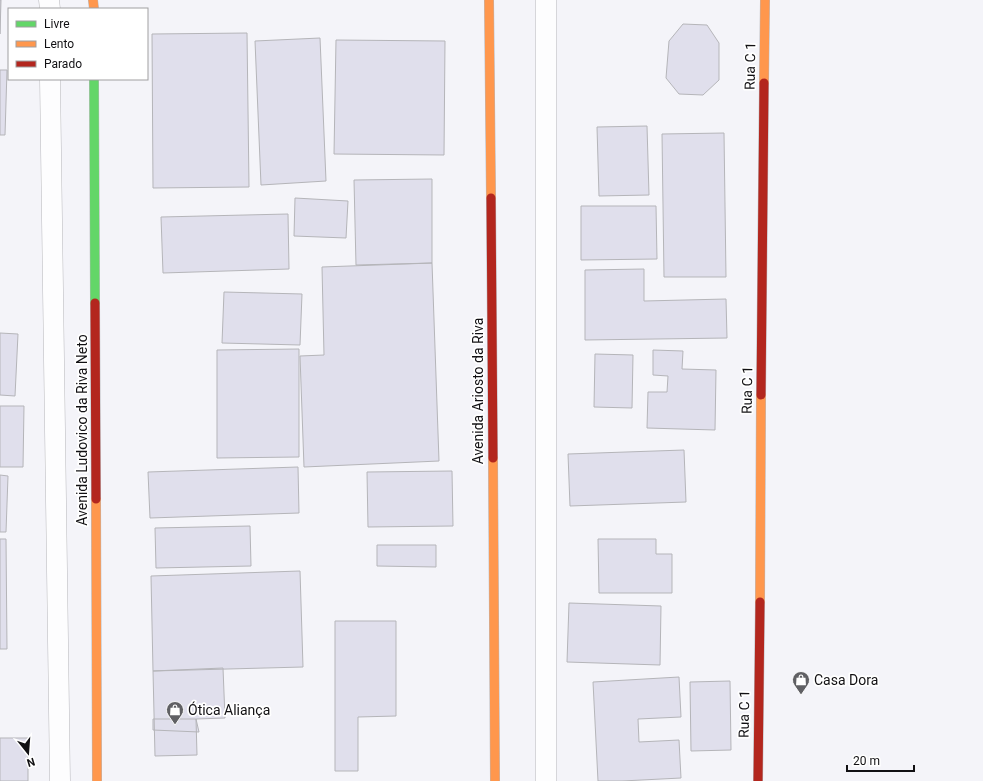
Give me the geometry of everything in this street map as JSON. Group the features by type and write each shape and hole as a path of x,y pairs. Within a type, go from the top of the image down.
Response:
{"street":[{"name":"Avenida Ariosto da Riva","path":"489,0 495,781"},
{"path":"546,0 546,781"},
{"name":"Rua C 1","path":"758,781 765,0"},
{"path":"50,80 60,781"},
{"name":"Avenida Ludovico da Riva Neto","path":"94,80 97,781"}],"building":[{"path":"0,0 1,0 0,34"},
{"path":"683,24 707,25 719,43 719,80 703,95 679,94 666,78 669,41"},
{"path":"247,33 249,187 153,188 152,34"},
{"path":"320,38 326,181 261,185 255,41"},
{"path":"336,40 445,41 444,155 334,154"},
{"path":"0,70 7,70 5,135 0,135"},
{"path":"647,126 649,195 599,196 597,127"},
{"path":"724,133 726,277 664,277 662,134"},
{"path":"432,179 432,263 356,265 354,180"},
{"path":"295,198 348,201 346,238 294,236"},
{"path":"581,206 656,206 657,259 581,260"},
{"path":"288,214 289,269 163,273 161,217"},
{"path":"432,263 439,461 304,467 300,356 324,355 322,267"},
{"path":"644,269 644,301 726,299 727,338 585,340 585,270"},
{"path":"224,292 302,294 300,345 222,343"},
{"path":"0,333 18,334 15,396 0,395"},
{"path":"299,349 299,457 217,458 217,350"},
{"path":"653,350 683,351 682,369 716,370 715,430 647,428 648,392 667,392 668,376 653,375"},
{"path":"595,354 633,355 632,408 594,407"},
{"path":"0,406 24,406 23,467 0,467"},
{"path":"684,450 686,502 570,506 568,454"},
{"path":"298,467 299,513 150,518 148,472"},
{"path":"452,471 453,526 368,527 367,472"},
{"path":"0,475 8,476 6,532 0,532"},
{"path":"250,526 251,566 156,568 155,528"},
{"path":"0,539 6,539 7,649 0,649"},
{"path":"598,539 656,539 656,554 672,554 672,593 599,593"},
{"path":"377,545 436,545 436,567 377,566"},
{"path":"300,571 303,667 153,671 151,576"},
{"path":"569,603 661,606 660,665 567,662"},
{"path":"335,621 396,621 396,716 358,717 358,771 335,771"},
{"path":"223,668 225,718 196,719 197,755 155,756 153,671"},
{"path":"679,677 681,717 638,719 639,742 679,740 681,778 598,781 593,682"},
{"path":"730,681 731,750 691,751 690,682"},
{"name":"Ótica Aliança","path":"153,719 196,719 199,732 153,730"},
{"path":"0,738 28,738 28,781 0,781"}],"traffic: fast":[{"path":"94,80 95,303"}],"traffic: slow":[{"path":"93,0 94,8"},
{"path":"489,0 491,198"},
{"path":"764,83 765,0"},
{"path":"760,602 761,395"},
{"path":"493,458 495,781"},
{"path":"96,499 97,781"}],"traffic: jam":[{"path":"761,395 764,83"},
{"path":"491,198 493,458"},
{"path":"95,303 96,499"},
{"path":"758,781 760,602"}],"place":[{"name":"Casa Dora","path":"801,695"},
{"name":"Ótica Aliança","path":"175,725"}]}
